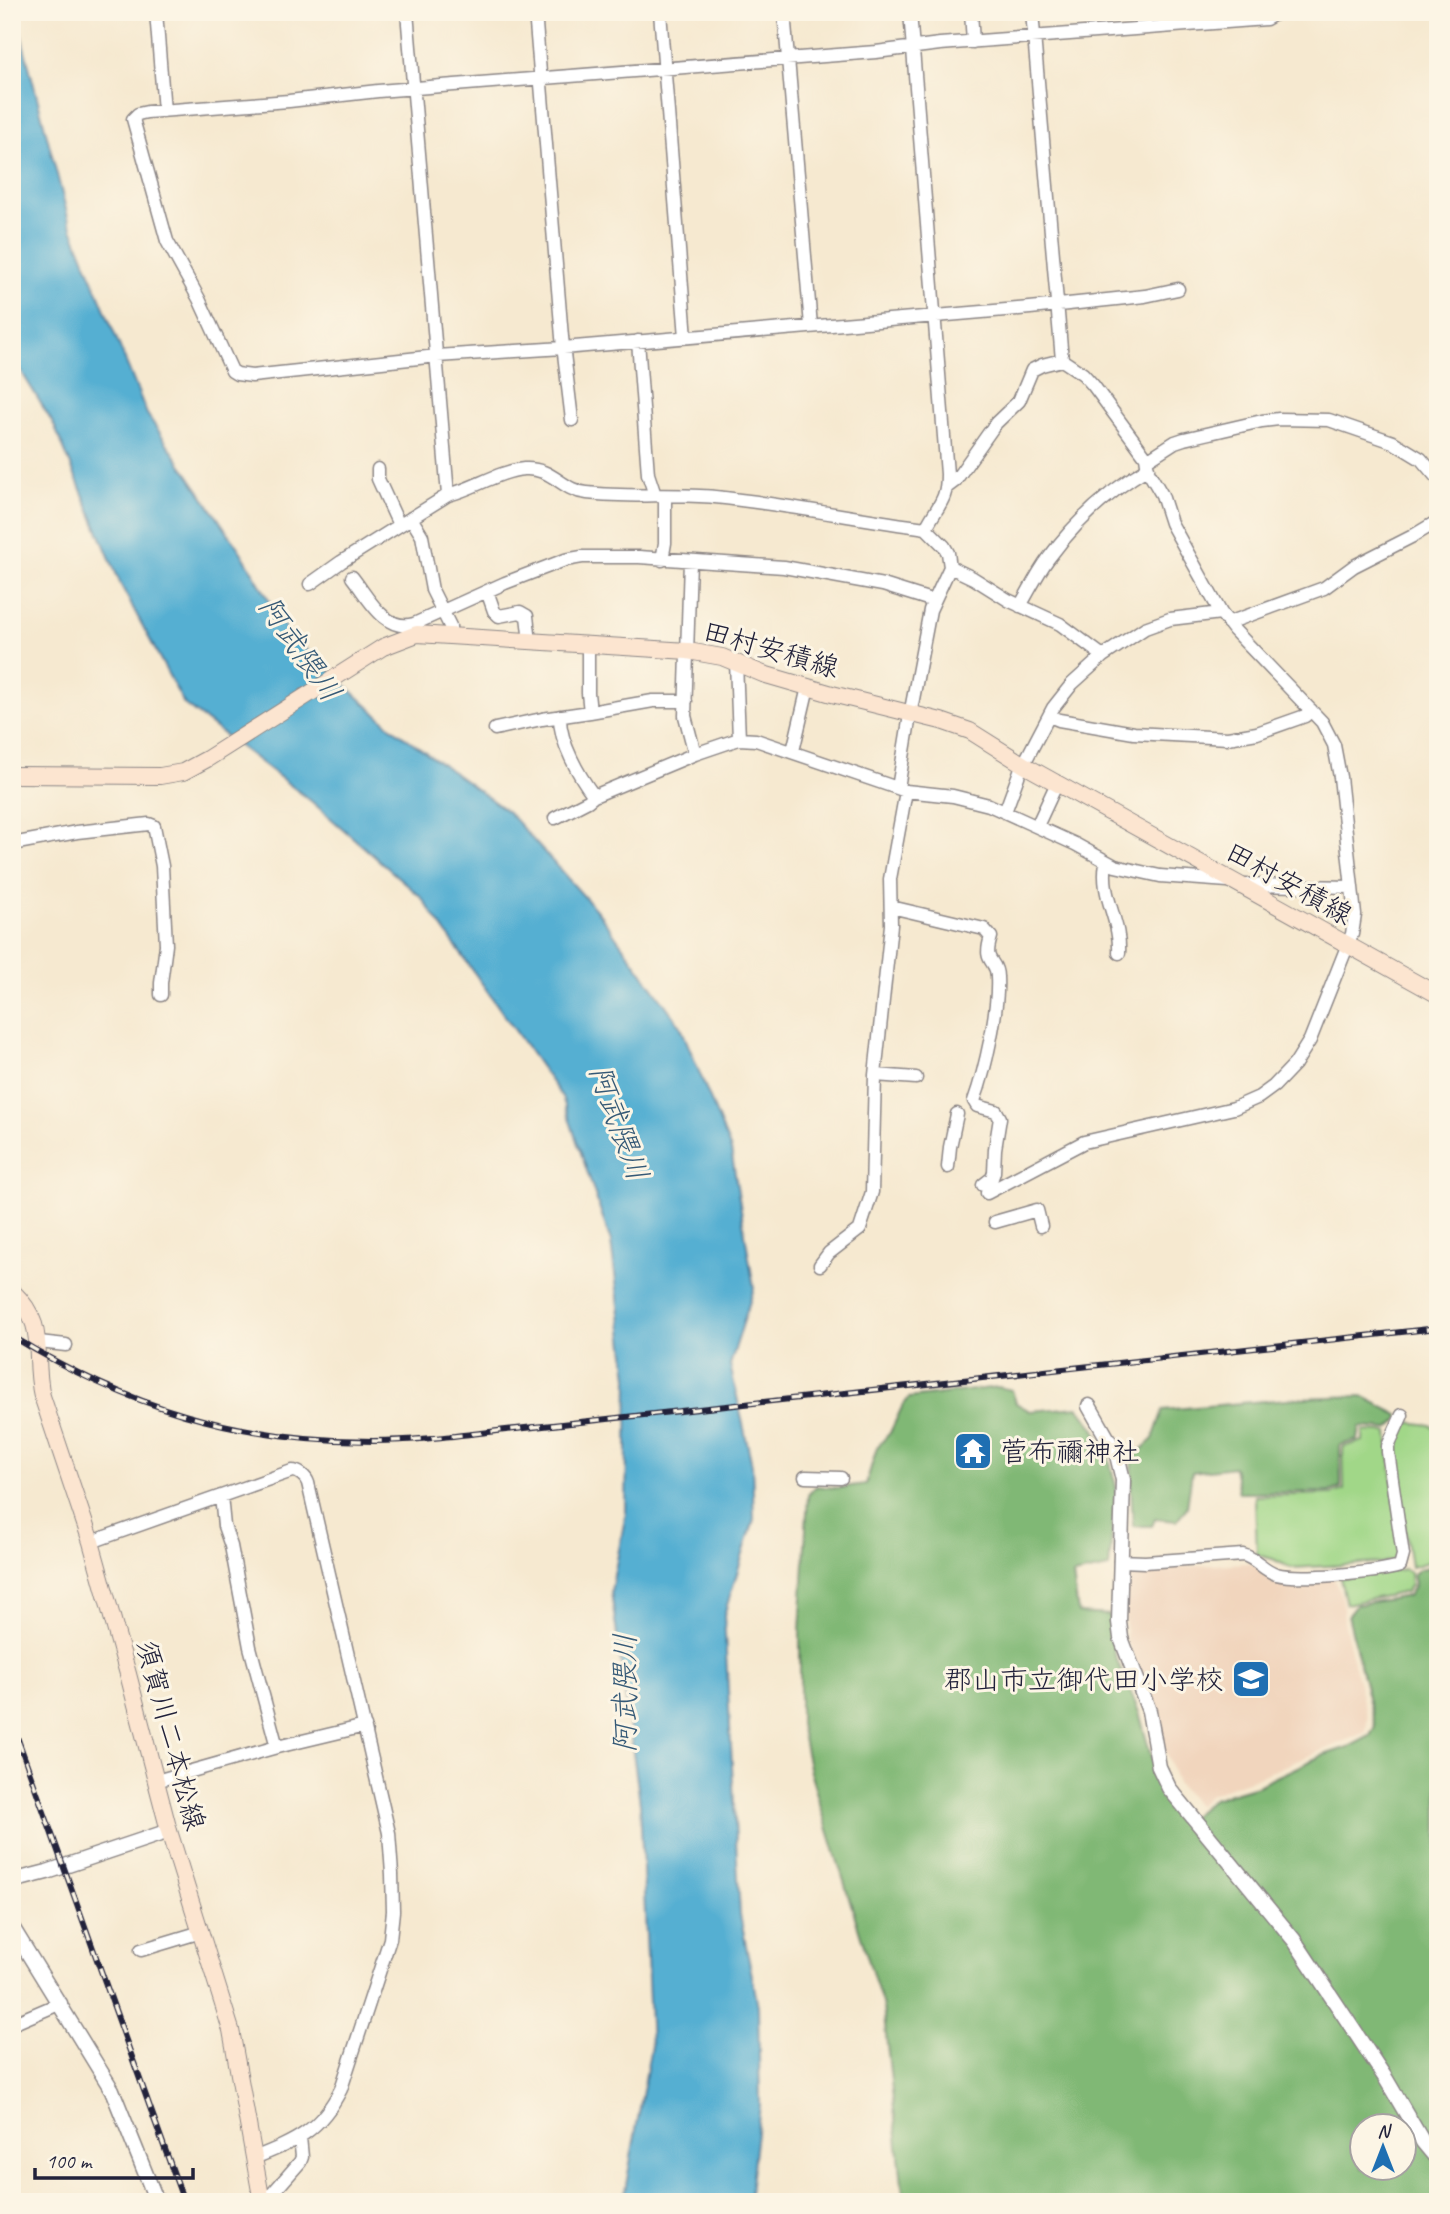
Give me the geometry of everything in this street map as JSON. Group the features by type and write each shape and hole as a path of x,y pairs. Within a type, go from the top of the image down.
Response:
{"main road":[{"name":"田村安積線","path":"12,775 160,776 183,772 354,664 408,636 450,635 712,654 763,674 970,731 1024,765 1438,995"},
{"name":"須賀川二本松線","path":"12,1290 26,1305 32,1317 39,1342 37,1374 42,1396 91,1542 169,1831 231,2030 261,2200"}],"street":[{"path":"156,12 164,111"},
{"path":"407,12 448,495"},
{"path":"536,12 563,348 572,420"},
{"path":"660,12 686,337"},
{"path":"784,12 811,326"},
{"path":"910,12 947,487 944,498 926,528"},
{"path":"971,12 973,42"},
{"path":"1032,12 1062,360"},
{"path":"1178,289 1145,296 935,316 563,348 437,356 252,376 237,374 232,371 204,309 167,241 134,119 142,113 164,111 1266,19 1278,12"},
{"path":"638,341 648,474 660,495 665,543 662,559"},
{"path":"891,907 984,929 991,937 988,956 998,975 993,1023 974,1101 977,1106 996,1111 1000,1118 994,1172 985,1189 1084,1142 1234,1108 1259,1097 1284,1076 1310,1040 1352,934 1355,915 1337,756 1330,735 1311,710 1225,618 1171,523 1148,464 1083,374 1062,360 1032,370 1019,401 996,423 955,481 947,487"},
{"path":"1020,606 1047,560 1079,523 1109,494 1175,442 1262,421 1329,420 1392,442 1422,459 1438,479"},
{"path":"378,469 378,479 399,525"},
{"path":"310,584 448,495 525,469 545,471 575,491 583,493 727,499 926,528 948,553 950,566 930,610 910,715 890,879 891,925 875,1074 874,1154 870,1201 860,1229 829,1254 820,1265"},
{"path":"411,518 422,537 431,586 450,625 450,635"},
{"path":"1005,812 1017,778 1049,716 1072,684 1103,656 1140,631 1161,621 1188,616 1225,618 1324,588 1354,566 1438,521"},
{"path":"352,577 386,620 407,626 565,560 582,557 615,556 796,568 883,585 934,601"},
{"path":"690,561 685,716 695,754"},
{"path":"950,566 1020,606 1060,624 1103,656"},
{"path":"487,591 494,611 499,616 520,612 527,616 530,642"},
{"path":"588,646 590,712"},
{"path":"736,662 738,739"},
{"path":"793,751 808,687"},
{"path":"495,729 653,701 686,701"},
{"path":"1049,716 1134,733 1228,738 1257,733 1305,716 1311,710"},
{"path":"560,716 564,741 594,796"},
{"path":"555,818 588,802 594,796 695,754 738,739 756,740 902,790 989,805 1075,844 1106,863 1160,876 1236,883 1351,887"},
{"path":"1037,827 1057,783"},
{"path":"12,844 76,832 149,824 154,826 162,866 166,940 161,995"},
{"path":"1106,863 1104,889 1115,922 1119,953"},
{"path":"875,1074 916,1078"},
{"path":"948,1167 957,1114"},
{"path":"995,1222 1037,1210 1041,1226"},
{"path":"39,1342 66,1345"},
{"path":"1089,1405 1117,1455 1123,1479 1119,1561 1121,1638 1149,1711 1163,1778 1194,1820 1294,1940 1386,2079 1423,2142 1438,2160"},
{"path":"1119,1561 1145,1562 1243,1555 1272,1573 1297,1575 1364,1572 1400,1566 1403,1555 1388,1446 1402,1415"},
{"path":"91,1542 292,1471 307,1479 389,1833 393,1894 390,1939 341,2090 325,2116 300,2137 254,2158"},
{"path":"805,1477 841,1478"},
{"path":"221,1496 224,1526 231,1546 250,1647 277,1747"},
{"path":"156,1781 365,1726"},
{"path":"12,1881 169,1831"},
{"path":"12,1927 112,2090 157,2202"},
{"path":"141,1950 201,1932"},
{"path":"12,2024 61,2003"},
{"path":"261,2200 272,2194 300,2162 300,2137"}],"shaded area":[{"name":"郡山市立御代田小学校","path":"1124,1554 1142,1569 1249,1563 1286,1578 1333,1577 1342,1597 1344,1621 1367,1718 1366,1732 1210,1794 1198,1806 1177,1783 1163,1743 1155,1705 1126,1640"}],"green space":[{"path":"998,1387 1012,1390 1016,1403 1030,1411 1078,1407 1094,1428 1108,1455 1116,1486 1109,1568 1073,1575 1078,1613 1110,1615 1114,1653 1139,1712 1161,1793 1184,1822 1213,1799 1257,1786 1370,1736 1375,1726 1348,1615 1356,1605 1408,1596 1415,1584 1413,1574 1419,1569 1435,1566 1438,1559 1438,2202 904,2202 883,2007 810,1772 800,1724 800,1631 808,1495 816,1486 836,1488 866,1484 877,1447 890,1433 909,1398"},
{"path":"1362,1396 1399,1415 1399,1419 1388,1429 1360,1427 1358,1440 1340,1445 1341,1488 1329,1492 1239,1493 1234,1467 1192,1472 1187,1507 1177,1521 1155,1519 1152,1526 1133,1526 1133,1457 1153,1439 1163,1410 1298,1398"},
{"path":"1407,1422 1430,1425 1438,1429 1438,1534 1435,1560 1411,1567 1396,1465 1397,1437"},
{"path":"1363,1431 1388,1432 1400,1559 1381,1563 1291,1568 1257,1555 1255,1496 1332,1494 1344,1490 1343,1447 1363,1441"},
{"path":"1405,1569 1410,1572 1411,1584 1406,1592 1346,1604 1340,1578"}],"water":[{"name":"阿武隈川","path":"12,12 15,12 69,221 147,414 241,552 289,634 391,727 508,812 598,912 680,1025 731,1150 754,1288 730,1365 752,1465 754,1519 724,1615 740,1915 758,2006 760,2105 749,2202 623,2202 651,2046 640,1803 611,1591 626,1513 628,1377 611,1242 562,1097 421,897 311,801 184,704 121,585 54,425 12,356"}],"railway":[{"path":"12,1336 98,1382 185,1415 276,1435 373,1441 463,1435 1438,1328"},
{"path":"12,1723 184,2202"}],"place":[{"name":"菅布禰神社","path":"973,1451"},
{"name":"郡山市立御代田小学校","path":"1251,1679"}]}
